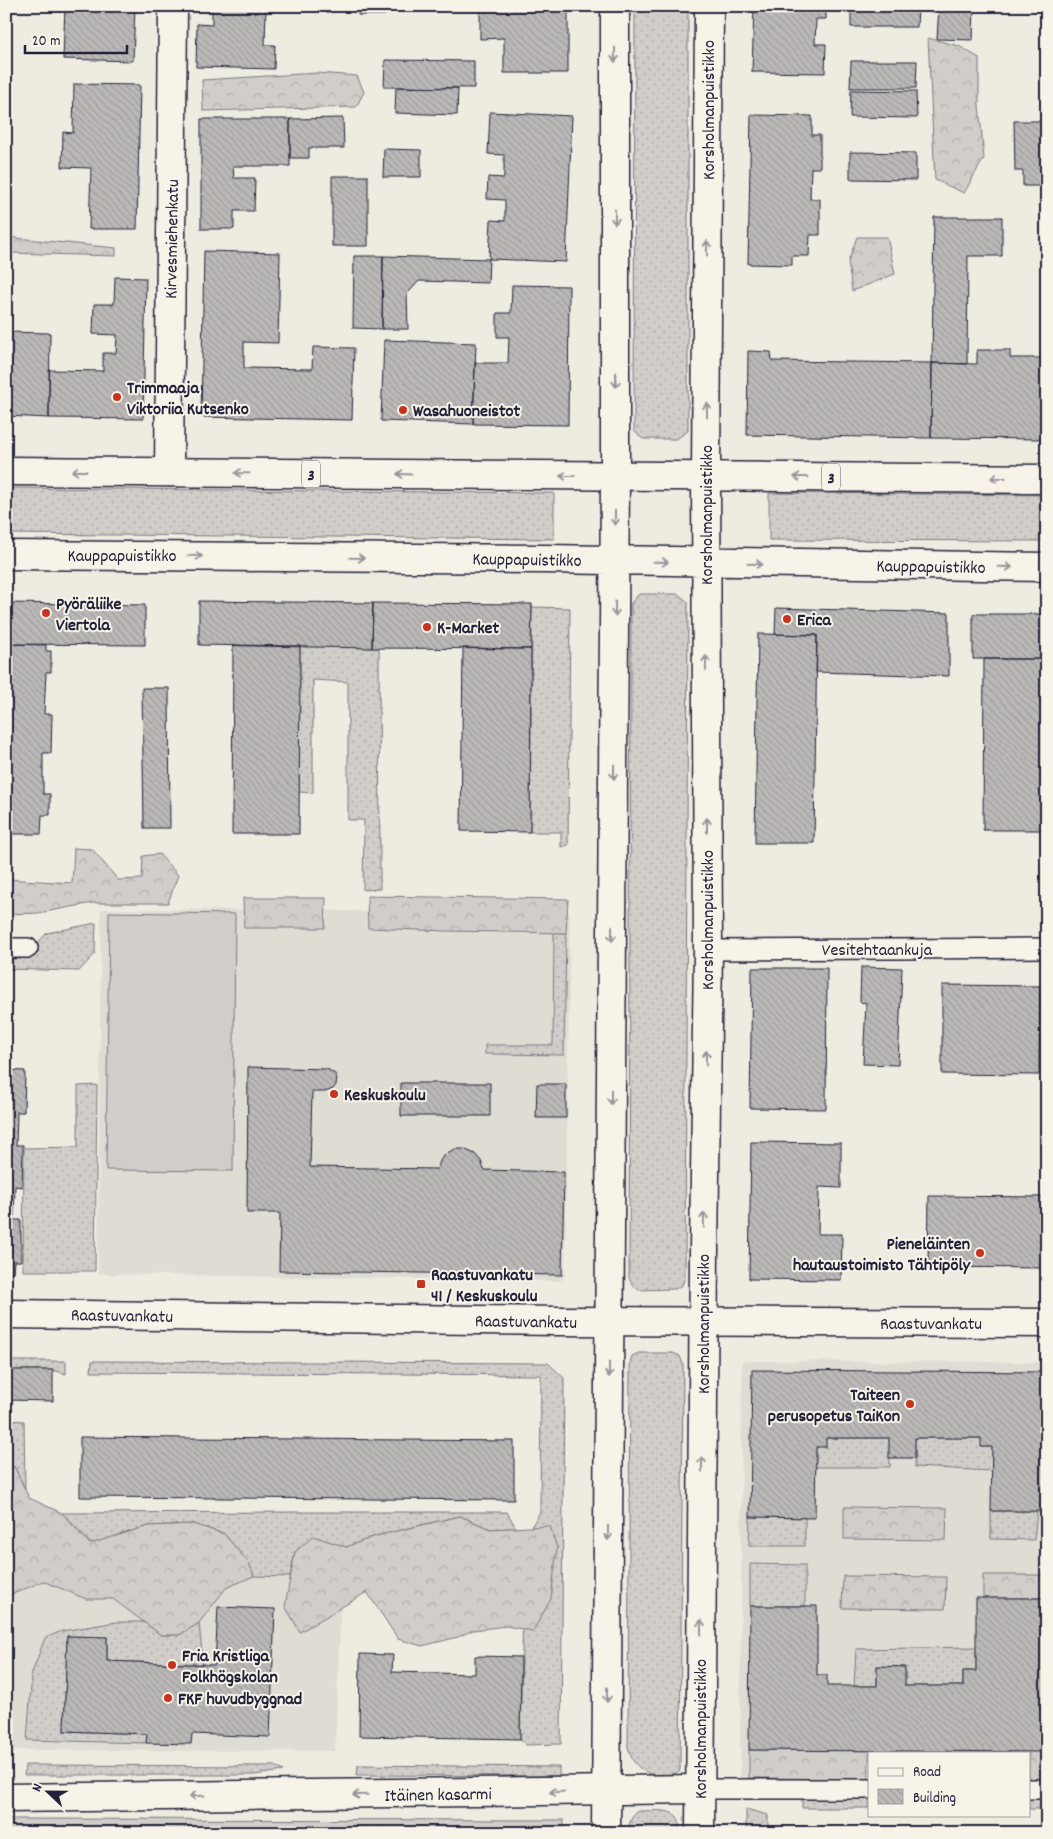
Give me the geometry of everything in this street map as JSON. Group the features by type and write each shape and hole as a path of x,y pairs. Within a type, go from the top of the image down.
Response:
{"main road":[{"name":"Kirvesmiehenkatu","path":"169,472 173,6"},
{"path":"606,1833 615,561 615,6"},
{"name":"Korsholmanpuistikko","path":"700,1833 708,950 706,476 709,6"},
{"name":"3","path":"6,471 1047,479"},
{"name":"Kauppapuistikko","path":"6,554 1047,567"},
{"name":"Raastuvankatu","path":"6,1314 609,1322 1047,1323"},
{"name":"Itäinen kasarmi","path":"6,1798 700,1790"}],"lane":[{"path":"6,948 28,948"},
{"name":"Vesitehtaankuja","path":"708,950 1047,948"},
{"name":"Itäinen kasarmi","path":"700,1790 868,1789"},
{"path":"1030,1789 1047,1789"}],"shaded area":[{"name":"Keskuskoulu","path":"101,909 570,913 565,1276 560,1281 98,1274"},
{"path":"742,1361 1047,1362 1047,1790 1030,1752 868,1752 868,1789 740,1788"},
{"name":"Fria Kristliga Folkhögskolan","path":"342,1572 335,1751 6,1750 6,1579"}],"green space":[{"path":"635,6 688,6 688,431 676,439 643,439 634,431"},
{"path":"928,38 959,46 979,58 979,105 984,158 964,193 935,180"},
{"path":"317,73 357,76 364,92 356,107 203,111 202,80"},
{"path":"6,237 116,248 116,256 6,253"},
{"path":"857,237 887,237 895,274 852,291 848,262"},
{"path":"6,488 554,493 554,539 6,534"},
{"path":"769,493 1047,495 1047,541 769,540"},
{"path":"639,594 678,594 688,602 685,1277 682,1285 675,1289 639,1290 632,1285 629,1277 631,603"},
{"path":"532,607 570,608 568,845 561,847 561,832 530,832"},
{"path":"300,646 379,648 380,889 363,890 364,820 348,820 348,682 313,680 313,793 299,792"},
{"path":"74,848 92,849 118,880 142,879 143,856 159,854 178,875 168,903 93,903 39,913 6,914 6,879 72,883"},
{"path":"367,896 568,899 566,933 368,928"},
{"path":"243,898 326,898 325,928 244,928"},
{"path":"109,912 235,914 233,1171 106,1170"},
{"path":"96,923 95,954 79,971 6,969 6,959 22,959 47,933"},
{"path":"554,932 566,933 564,1055 485,1054 485,1045 553,1045"},
{"path":"97,1085 95,1271 23,1271 24,1148 78,1147 78,1086"},
{"path":"639,1353 673,1353 680,1356 683,1364 680,1770 669,1776 656,1776 644,1771 633,1760 628,1747 630,1363 632,1356"},
{"path":"6,1361 66,1361 66,1374 53,1370 6,1370"},
{"path":"92,1361 548,1363 564,1378 561,1744 526,1745 520,1739 523,1608 521,1544 540,1512 541,1375 91,1372"},
{"path":"6,1420 24,1421 25,1489 14,1467 6,1478"},
{"path":"826,1438 889,1438 890,1467 815,1467 816,1447"},
{"path":"915,1438 981,1438 982,1447 992,1447 992,1471 915,1467"},
{"path":"14,1466 29,1498 62,1513 90,1544 148,1526 193,1524 224,1534 249,1563 254,1576 226,1588 199,1623 179,1635 161,1635 113,1599 86,1599 43,1581 6,1597 6,1478"},
{"path":"844,1507 947,1508 946,1540 844,1539"},
{"path":"991,1511 1037,1511 1034,1540 991,1539"},
{"path":"507,1512 516,1528 490,1529 460,1516 376,1536 346,1547 313,1537 295,1552 290,1577 254,1576 249,1563 224,1534 193,1524 148,1526 91,1544 62,1513"},
{"path":"460,1516 490,1529 550,1526 557,1548 551,1599 533,1631 506,1626 473,1630 458,1637 422,1646 398,1639 367,1592 300,1632 285,1606 295,1552 313,1536 346,1547 376,1536"},
{"path":"750,1517 805,1517 805,1546 749,1546"},
{"path":"750,1564 805,1565 805,1606 750,1606"},
{"path":"983,1575 1047,1575 1047,1780 1030,1780 1030,1752 868,1752 868,1779 749,1778 749,1750 1045,1751 1046,1598 983,1598"},
{"path":"843,1576 946,1577 945,1609 842,1608"},
{"path":"117,1622 144,1622 161,1635 179,1635 199,1623 203,1664 107,1661 107,1637 67,1636 64,1731 147,1734 146,1743 27,1740 32,1673 45,1638 62,1631"},
{"path":"976,1647 976,1671 963,1671 963,1686 905,1686 904,1667 877,1666 877,1686 854,1686 856,1649"},
{"path":"25,1765 275,1766 283,1771 254,1775 24,1775"},
{"path":"358,1765 559,1767 559,1776 357,1775"},
{"path":"802,1798 868,1798 868,1808 802,1808"},
{"path":"1030,1799 1045,1799 1045,1809 1030,1809"},
{"path":"746,1809 768,1815 768,1833 746,1833"},
{"path":"639,1811 662,1811 673,1814 679,1821 679,1833 629,1833 631,1820"},
{"path":"6,1819 564,1820 564,1833 6,1833"}],"building":[{"path":"65,6 135,6 133,61 63,59"},
{"path":"197,6 266,6 265,45 275,45 274,69 196,67 197,24 212,25 212,11 196,10"},
{"path":"358,6 385,6 385,15 358,15"},
{"path":"480,6 568,6 568,73 504,73 504,38 480,39"},
{"path":"754,6 826,6 826,19 816,19 815,44 826,44 825,73 752,72"},
{"path":"851,6 918,6 917,27 851,27"},
{"path":"939,6 974,6 973,40 937,39"},
{"path":"385,60 474,61 474,88 384,87"},
{"path":"851,61 917,61 916,88 850,88"},
{"path":"74,84 140,85 137,229 89,229 91,168 62,167 63,132 73,133"},
{"path":"396,87 458,88 457,115 395,113"},
{"path":"851,90 916,91 917,118 850,117"},
{"path":"490,112 572,116 566,262 489,259 491,220 505,221 505,200 487,199 488,177 504,178 504,155 488,154"},
{"path":"751,115 812,116 812,135 820,135 820,168 811,168 810,199 820,199 820,235 810,235 809,256 792,256 792,265 748,264"},
{"path":"343,118 344,148 309,148 309,158 290,158 290,119"},
{"path":"201,119 290,119 290,166 233,166 234,178 255,178 254,211 234,211 234,229 201,229"},
{"path":"1014,121 1047,121 1047,186 1023,186 1023,171 1015,171"},
{"path":"384,149 421,150 421,177 383,177"},
{"path":"850,152 916,153 916,180 850,179"},
{"path":"332,176 368,176 368,246 332,246"},
{"path":"934,217 1002,217 1002,256 968,256 967,364 932,363"},
{"path":"204,251 280,253 278,343 244,342 244,368 312,369 313,347 354,348 352,420 201,417"},
{"path":"354,256 383,256 382,329 353,328"},
{"path":"383,256 489,259 488,283 419,281 407,294 408,329 382,329"},
{"path":"115,277 146,278 143,419 49,418 49,370 103,371 103,353 116,353 117,335 93,334 94,304 114,304"},
{"path":"512,285 569,286 568,425 473,424 475,363 508,363 509,337 497,337 497,313 511,313"},
{"path":"6,332 50,333 49,418 6,416"},
{"path":"384,340 476,343 473,424 381,421"},
{"path":"977,350 1010,350 1010,358 1047,358 1047,439 931,438 932,363 977,364"},
{"path":"748,351 771,352 772,361 932,363 931,438 747,435"},
{"path":"199,601 373,603 372,648 199,645"},
{"path":"6,603 145,605 145,645 6,644"},
{"path":"373,603 532,604 531,649 372,648"},
{"path":"776,608 949,613 949,676 816,672 817,635 775,634"},
{"path":"973,614 1047,614 1047,659 973,659"},
{"path":"758,634 817,635 814,843 755,843"},
{"path":"6,644 46,645 46,651 51,651 51,672 46,672 44,714 52,714 51,753 43,753 43,794 50,794 50,815 42,815 41,834 6,834"},
{"path":"233,645 300,646 299,834 232,834"},
{"path":"463,648 531,649 530,832 461,831"},
{"path":"984,659 1047,659 1047,830 983,830"},
{"path":"142,688 169,688 170,828 144,828"},
{"path":"861,967 902,968 898,1065 863,1064 866,1003 860,1002"},
{"path":"752,968 827,968 826,1109 750,1108"},
{"path":"942,985 1040,986 1039,1075 942,1074"},
{"path":"248,1067 327,1069 335,1074 337,1078 333,1089 325,1092 312,1092 310,1167 437,1169 441,1159 447,1153 455,1149 464,1149 475,1154 481,1161 484,1170 564,1172 562,1275 279,1271 280,1213 247,1213"},
{"path":"6,1070 25,1071 24,1112 17,1112 16,1145 23,1145 22,1187 15,1186 14,1220 21,1220 21,1261 14,1261 13,1273 6,1273"},
{"path":"401,1083 490,1083 490,1116 401,1116"},
{"path":"537,1084 566,1084 566,1118 536,1118"},
{"path":"751,1142 841,1143 841,1188 819,1187 818,1234 842,1234 841,1280 749,1279"},
{"path":"929,1196 1047,1197 1047,1268 928,1267"},
{"path":"6,1370 53,1370 53,1401 6,1400"},
{"path":"752,1370 1047,1372 1047,1511 991,1511 992,1447 981,1447 981,1438 915,1438 915,1458 889,1458 889,1438 826,1438 826,1447 816,1447 815,1518 750,1517"},
{"path":"80,1437 514,1441 514,1500 80,1497"},
{"path":"976,1598 1046,1598 1045,1752 749,1750 750,1606 817,1606 817,1675 827,1675 827,1686 877,1686 877,1666 905,1667 905,1686 963,1686 963,1671 976,1671"},
{"name":"FKF huvudbyggnad","path":"218,1607 275,1609 270,1737 192,1734 191,1744 146,1743 147,1734 64,1731 67,1636 107,1637 107,1661 215,1665"},
{"path":"360,1654 393,1655 392,1672 475,1674 475,1656 521,1657 520,1739 359,1736"}],"place":[{"name":"Trimmaaja Viktoriia Kutsenko","path":"117,397"},
{"name":"Wasahuoneistot","path":"403,410"},
{"name":"Pyöräliike Viertola","path":"46,613"},
{"name":"Erica","path":"787,619"},
{"name":"K-Market","path":"427,627"},
{"name":"Keskuskoulu","path":"334,1094"},
{"name":"Pieneläinten hautaustoimisto Tähtipöly","path":"980,1253"},
{"name":"Raastuvankatu 41 / Keskuskoulu","path":"421,1284"},
{"name":"Taiteen perusopetus TaiKon","path":"910,1404"},
{"name":"Fria Kristliga Folkhögskolan","path":"172,1665"},
{"name":"FKF huvudbyggnad","path":"168,1698"}]}
